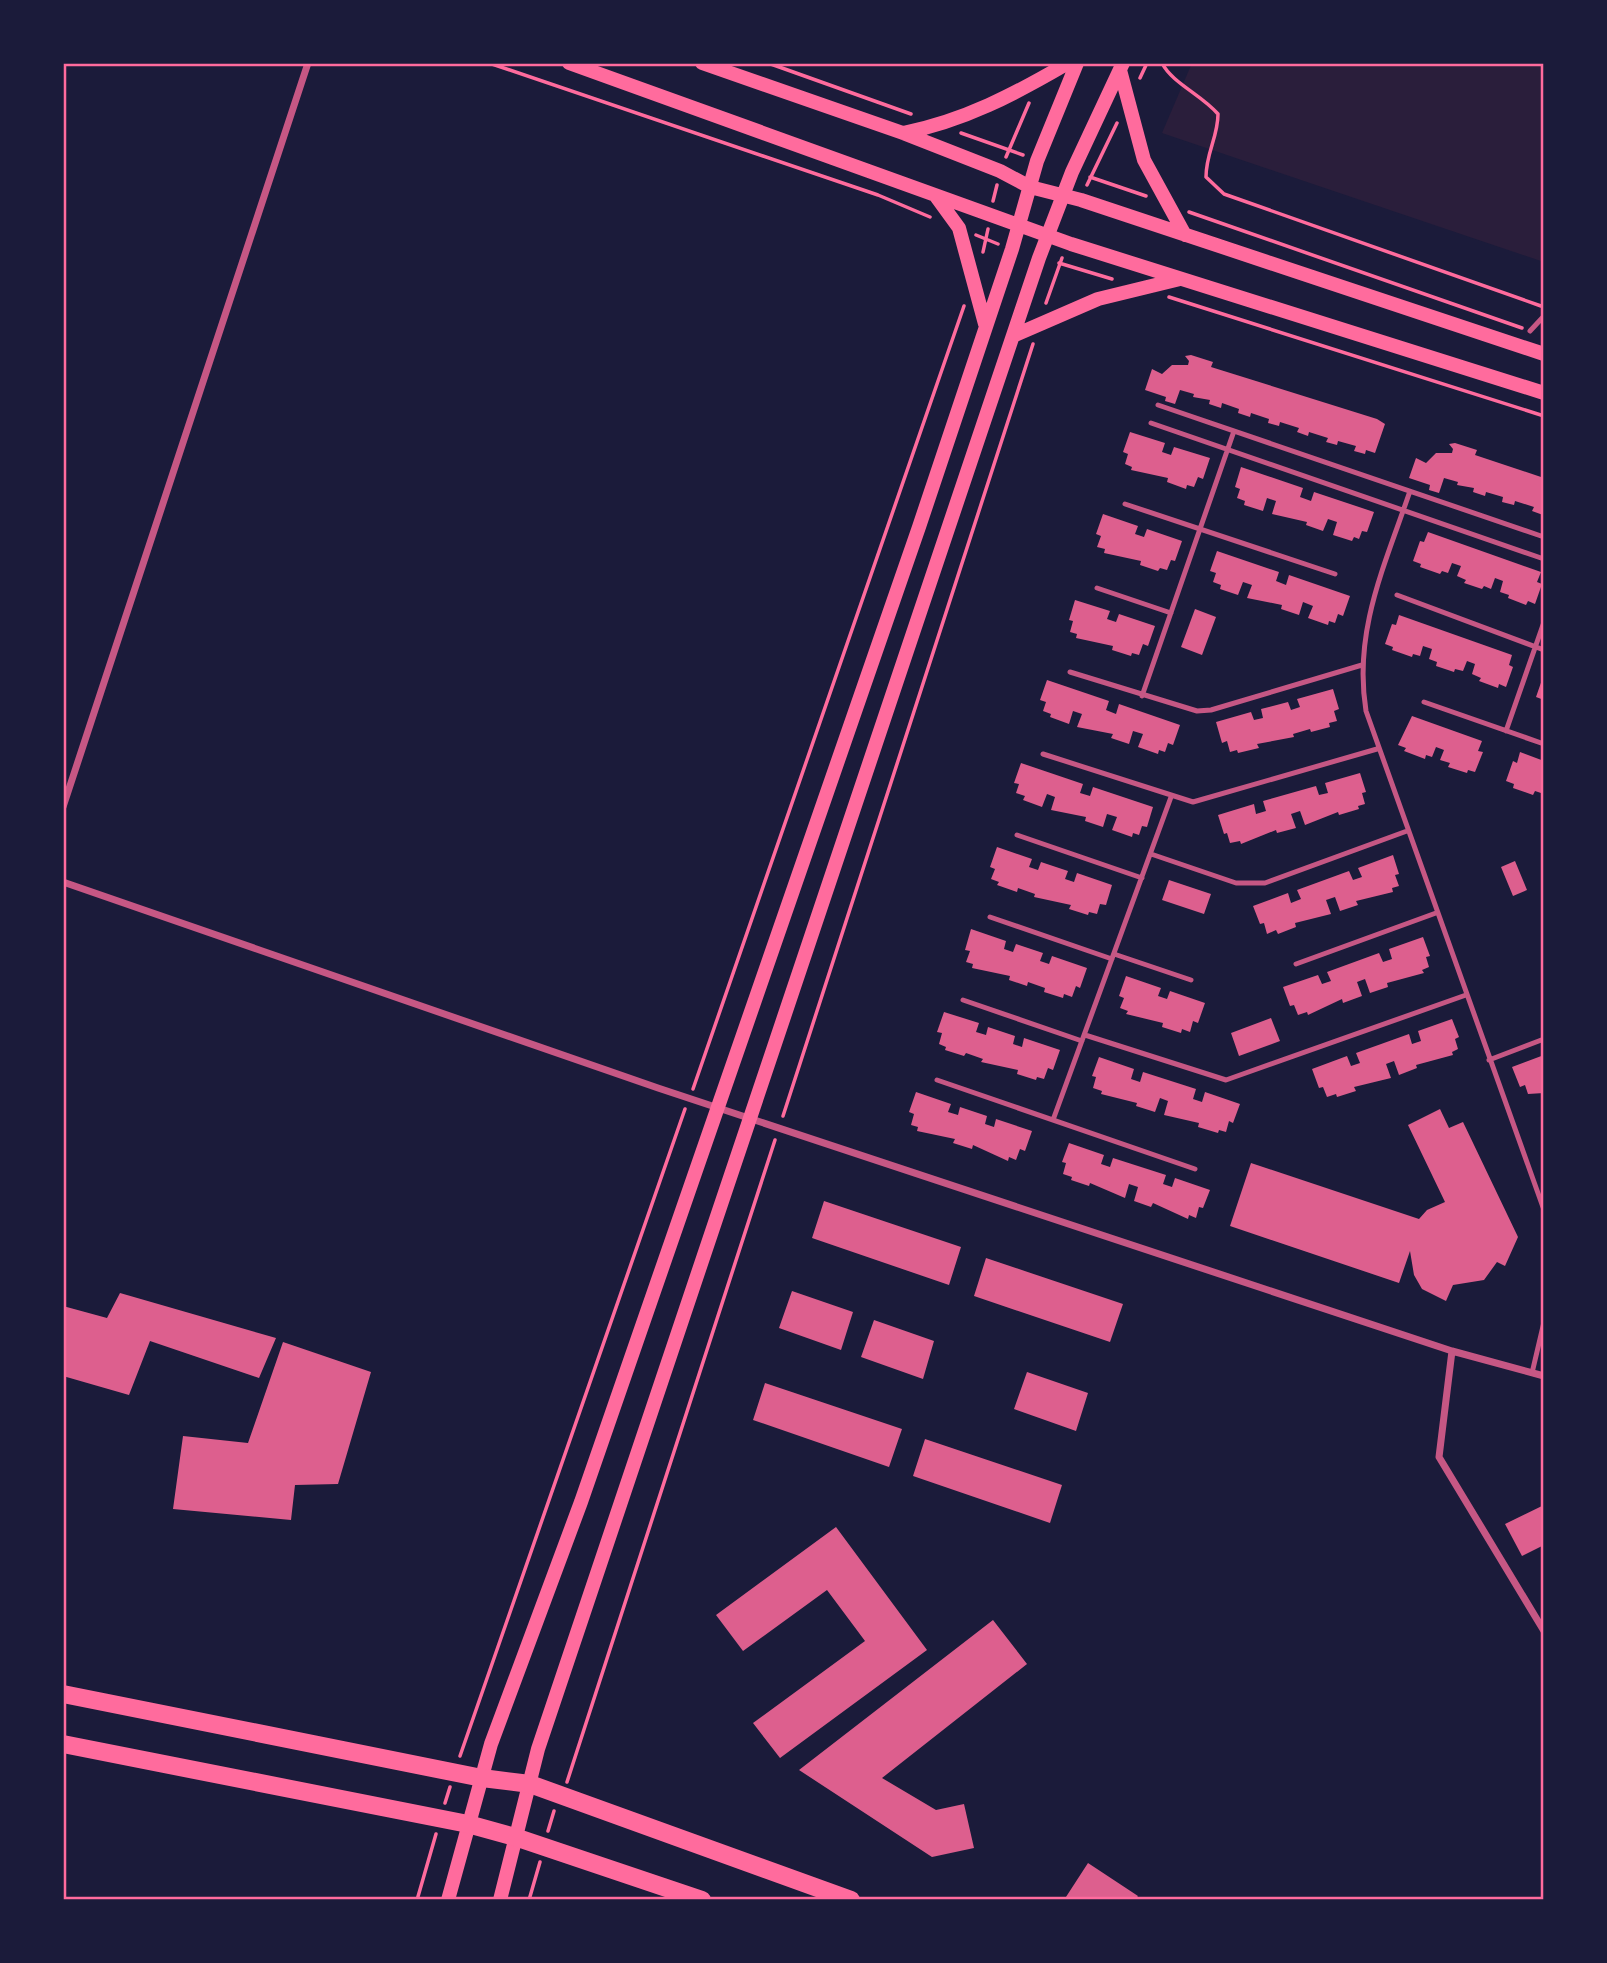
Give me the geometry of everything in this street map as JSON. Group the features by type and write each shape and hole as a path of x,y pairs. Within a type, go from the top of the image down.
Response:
{"main road":[{"path":"569,63 1071,244 1544,393"},
{"path":"702,63 903,133 1000,171 1030,187 1081,200 1544,354"},
{"path":"903,133 941,125 981,110 1068,63"},
{"path":"448,1900 482,1778 919,527 1030,187 1077,63"},
{"path":"1122,67 1127,103 1144,160 1185,235"},
{"path":"500,1900 547,1723 1039,257 1122,67"},
{"path":"935,194 959,229 986,326"},
{"path":"1013,335 1098,299 1181,278"},
{"path":"63,1694 454,1773 530,1784 851,1900"},
{"path":"63,1744 468,1824 515,1837 702,1900"}],"street":[{"path":"63,807 308,63"},
{"path":"63,882 716,1107 1451,1351 1544,1376"},
{"path":"1451,1351 1439,1457 1544,1631"}],"lane":[{"path":"1530,331 1544,316"},
{"path":"1157,405 1544,537"},
{"path":"1151,424 1544,559"},
{"path":"1142,696 1234,431"},
{"path":"1410,491 1377,580 1362,665 1366,710 1406,831 1544,1210"},
{"path":"1125,504 1201,527 1335,574"},
{"path":"1097,588 1171,613"},
{"path":"1396,595 1544,650"},
{"path":"1506,731 1544,622"},
{"path":"1070,672 1183,709 1211,710 1362,665"},
{"path":"1424,702 1544,744"},
{"path":"1043,754 1193,802 1377,749"},
{"path":"1053,1121 1171,797"},
{"path":"1151,854 1236,883 1251,885 1265,883 1406,831"},
{"path":"1017,835 1142,878"},
{"path":"1296,964 1436,913"},
{"path":"990,917 1191,980"},
{"path":"963,1000 1226,1080 1466,995"},
{"path":"1489,1060 1544,1039"},
{"path":"937,1080 1195,1169"},
{"path":"1532,1373 1544,1322"}],"path":[{"path":"1081,200 1147,63"},
{"path":"1162,63 1171,76 1204,97 1218,114 1218,132 1206,157 1206,177 1224,194 1541,306"},
{"path":"417,1900 454,1773 987,240 1000,171 1039,80"},
{"path":"529,1900 1059,263 1071,244"}],"shaded area":[{"path":"1192,63 1544,63 1544,262 1162,133"}],"building":[{"path":"1191,355 1213,362 1211,367 1377,419 1385,424 1375,453 1366,450 1365,454 1354,451 1356,446 1338,441 1337,445 1326,442 1328,438 1309,432 1308,436 1297,432 1299,428 1280,422 1279,426 1268,423 1269,419 1251,413 1250,417 1238,413 1239,409 1222,403 1221,408 1209,404 1210,400 1193,397 1194,394 1180,390 1175,404 1165,401 1166,397 1145,390 1152,369 1162,374 1172,365 1188,365 1189,361 1185,356"},
{"path":"1130,432 1165,443 1162,452 1171,455 1174,447 1210,458 1203,479 1198,477 1194,487 1187,485 1186,489 1167,482 1168,478 1131,470 1132,467 1125,464 1128,454 1123,452"},
{"path":"1455,443 1477,450 1475,455 1544,478 1543,515 1532,511 1534,507 1515,501 1514,505 1502,502 1503,497 1486,492 1485,496 1473,492 1474,488 1457,485 1458,482 1444,478 1439,493 1429,490 1430,485 1409,478 1416,458 1426,463 1436,453 1452,453 1453,449 1449,444"},
{"path":"1241,467 1303,488 1300,497 1311,501 1314,492 1374,512 1367,532 1362,531 1359,539 1354,537 1352,541 1333,535 1337,522 1328,519 1323,531 1306,525 1307,522 1272,514 1276,501 1267,498 1263,511 1244,505 1245,501 1237,498 1240,489 1235,487"},
{"path":"1103,514 1138,526 1135,534 1144,537 1147,529 1182,541 1175,561 1171,560 1167,570 1160,568 1158,571 1140,565 1141,561 1104,553 1105,549 1097,547 1101,536 1096,534"},
{"path":"1428,532 1541,572 1537,582 1542,584 1535,604 1528,601 1526,605 1508,598 1509,595 1500,592 1503,581 1495,578 1491,589 1464,583 1466,580 1457,576 1461,566 1452,563 1448,573 1442,571 1440,574 1420,567 1421,564 1413,561 1420,541 1424,542"},
{"path":"1217,551 1279,572 1276,581 1286,585 1289,575 1350,596 1343,616 1338,614 1335,623 1329,621 1328,625 1308,618 1313,606 1303,602 1299,615 1281,609 1282,605 1247,598 1252,585 1243,582 1238,595 1220,589 1221,585 1213,582 1216,573 1210,571"},
{"path":"1075,600 1110,611 1107,619 1116,622 1119,614 1155,626 1148,646 1143,644 1139,655 1132,653 1131,656 1112,650 1113,646 1076,638 1077,634 1070,632 1073,621 1069,620"},
{"path":"1195,609 1216,617 1202,655 1181,647"},
{"path":"1399,615 1512,655 1509,665 1513,667 1506,687 1499,684 1498,688 1479,681 1481,678 1472,674 1475,664 1467,661 1463,671 1455,669 1454,672 1436,666 1437,662 1429,659 1432,649 1423,646 1420,656 1413,654 1412,657 1392,650 1393,647 1385,644 1392,624 1396,625"},
{"path":"1544,674 1544,700 1536,697"},
{"path":"1047,680 1109,701 1106,710 1116,714 1119,704 1180,725 1173,745 1168,743 1165,752 1159,750 1158,754 1138,747 1143,734 1133,731 1129,744 1111,738 1113,734 1077,727 1082,714 1073,711 1069,724 1050,717 1051,714 1043,711 1046,702 1040,700"},
{"path":"1333,689 1339,709 1334,711 1337,721 1329,723 1330,727 1311,732 1310,729 1293,734 1294,737 1257,744 1259,748 1238,753 1237,750 1230,752 1227,741 1222,743 1216,722 1251,712 1254,720 1263,718 1261,709 1288,702 1291,710 1300,707 1297,699"},
{"path":"1412,716 1482,741 1478,751 1483,752 1475,772 1468,770 1467,773 1448,767 1450,763 1440,760 1444,750 1436,747 1432,757 1426,755 1425,759 1404,751 1406,748 1398,745"},
{"path":"1520,752 1544,761 1541,793 1535,791 1533,795 1513,788 1514,784 1506,781 1513,761 1517,763"},
{"path":"1021,763 1083,784 1080,793 1090,796 1093,787 1153,807 1147,827 1142,826 1139,835 1133,833 1132,837 1112,830 1117,817 1107,814 1103,827 1085,821 1086,817 1051,810 1055,797 1047,794 1042,807 1023,800 1025,796 1016,793 1019,784 1014,783"},
{"path":"1360,773 1366,792 1362,793 1365,804 1358,806 1359,809 1339,815 1338,812 1305,825 1300,811 1291,814 1296,828 1277,833 1276,830 1241,844 1240,841 1230,843 1227,833 1224,834 1218,815 1254,804 1256,814 1266,811 1263,801 1316,786 1319,795 1328,793 1325,783"},
{"path":"997,847 1032,859 1029,867 1038,870 1041,862 1068,871 1065,879 1074,882 1077,873 1112,885 1106,905 1100,904 1097,914 1089,912 1088,915 1069,909 1071,905 1034,897 1035,894 1018,888 1017,892 997,885 999,882 991,879 995,869 990,867"},
{"path":"1393,855 1399,874 1395,875 1399,886 1392,888 1393,892 1356,901 1358,905 1340,911 1335,897 1326,900 1331,914 1295,923 1296,927 1278,934 1276,930 1267,934 1264,923 1260,924 1253,906 1288,893 1291,903 1301,899 1297,890 1349,871 1353,880 1362,877 1358,868"},
{"path":"1515,861 1527,890 1513,896 1501,867"},
{"path":"1169,880 1211,894 1204,914 1162,900"},
{"path":"971,929 1006,941 1004,949 1013,952 1016,944 1043,953 1040,961 1049,964 1052,956 1087,968 1080,988 1076,986 1072,997 1064,994 1063,998 1044,992 1045,988 1028,982 1027,986 1009,980 1010,976 972,968 973,964 966,962 970,951 965,950"},
{"path":"1423,937 1430,956 1426,957 1429,967 1422,970 1424,973 1387,983 1388,987 1370,993 1365,979 1357,982 1362,996 1343,1003 1342,999 1308,1015 1307,1012 1298,1015 1294,1005 1290,1006 1283,987 1318,975 1322,984 1331,981 1327,972 1379,953 1383,962 1392,959 1389,949"},
{"path":"1126,976 1161,988 1158,996 1167,999 1170,991 1205,1003 1198,1023 1193,1021 1190,1032 1182,1029 1181,1033 1162,1027 1163,1023 1126,1014 1128,1011 1120,1008 1124,998 1119,996"},
{"path":"944,1012 979,1023 976,1032 986,1035 988,1027 1015,1036 1013,1044 1022,1047 1024,1038 1060,1050 1053,1070 1048,1068 1044,1079 1037,1077 1036,1080 1017,1074 1018,1070 981,1062 983,1059 966,1053 964,1056 945,1050 946,1047 939,1044 942,1033 937,1032"},
{"path":"1271,1018 1280,1041 1239,1056 1231,1033"},
{"path":"1452,1019 1459,1037 1455,1039 1458,1049 1452,1052 1453,1055 1416,1065 1417,1068 1399,1075 1394,1061 1386,1064 1391,1078 1354,1087 1356,1091 1337,1097 1336,1094 1327,1097 1323,1087 1319,1088 1312,1069 1347,1056 1351,1066 1360,1063 1356,1053 1409,1034 1412,1044 1421,1041 1418,1031"},
{"path":"1544,1055 1544,1093 1528,1094 1525,1085 1520,1087 1512,1067"},
{"path":"1099,1057 1134,1069 1131,1079 1140,1082 1143,1072 1196,1089 1193,1099 1202,1102 1205,1092 1240,1104 1233,1123 1229,1121 1226,1132 1219,1130 1218,1133 1198,1127 1199,1123 1164,1115 1168,1101 1160,1098 1155,1112 1136,1106 1137,1103 1101,1094 1102,1091 1093,1088 1096,1077 1092,1076"},
{"path":"916,1092 951,1104 948,1112 958,1115 960,1107 987,1116 985,1124 994,1127 996,1119 1032,1131 1025,1151 1020,1149 1016,1160 1009,1157 1008,1161 973,1145 972,1149 953,1143 955,1139 917,1131 918,1127 911,1125 914,1114 909,1112"},
{"path":"1440,1109 1449,1128 1463,1122 1518,1237 1505,1266 1497,1262 1484,1280 1453,1285 1446,1301 1422,1289 1414,1275 1410,1251 1399,1283 1230,1226 1251,1163 1419,1219 1427,1210 1445,1202 1408,1125"},
{"path":"1069,1143 1104,1155 1101,1164 1110,1167 1113,1158 1166,1175 1163,1184 1172,1187 1175,1178 1210,1190 1203,1208 1199,1207 1196,1218 1189,1215 1188,1219 1153,1203 1151,1207 1134,1201 1138,1187 1129,1184 1125,1198 1090,1183 1089,1186 1071,1180 1072,1177 1063,1174 1066,1163 1062,1162"},
{"path":"824,1201 961,1247 949,1285 812,1238"},
{"path":"986,1258 1123,1304 1110,1342 974,1296"},
{"path":"792,1291 853,1312 841,1350 779,1328"},
{"path":"120,1293 276,1338 259,1378 150,1341 129,1395 63,1376 63,1306 107,1318"},
{"path":"874,1320 934,1341 923,1379 861,1357"},
{"path":"283,1342 371,1372 338,1484 295,1485 291,1520 173,1509 183,1436 248,1443"},
{"path":"1027,1372 1088,1393 1076,1431 1014,1409"},
{"path":"765,1383 902,1429 889,1467 753,1420"},
{"path":"925,1439 1062,1485 1050,1523 913,1476"},
{"path":"1544,1505 1544,1545 1522,1556 1505,1524"},
{"path":"836,1527 927,1650 780,1758 753,1723 865,1641 827,1590 743,1651 716,1615"},
{"path":"993,1620 1027,1664 882,1778 936,1810 964,1804 974,1848 932,1857 799,1770"},
{"path":"1088,1863 1138,1896 1135,1900 1064,1900"}]}
